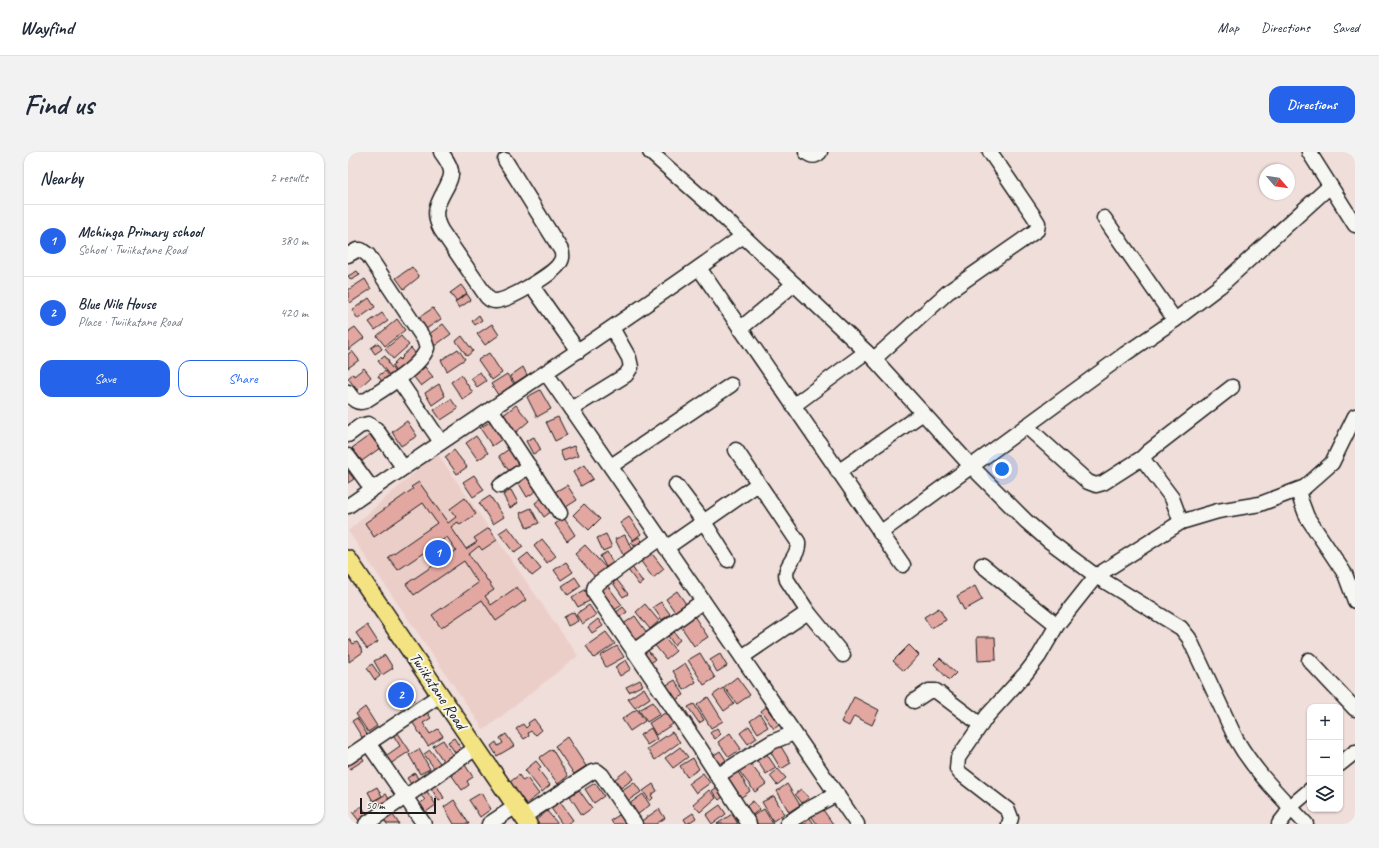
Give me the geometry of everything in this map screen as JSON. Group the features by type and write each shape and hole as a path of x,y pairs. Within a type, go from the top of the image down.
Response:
{"main road":[{"name":"Twiikatane Road","path":"348,558 522,816"}],"street":[{"path":"441,152 449,163 451,179 437,204 435,213 437,222 487,297 495,301 500,301 532,286 558,266 562,258 561,250 505,160"},
{"path":"650,152 743,236 870,355 971,466 998,494 1044,536 1096,576 1181,628 1186,633 1243,752 1252,765 1306,824"},
{"path":"806,152 813,156 820,152"},
{"path":"793,406 870,355 948,292 1037,230 1038,223 990,152"},
{"path":"1309,152 1355,225"},
{"path":"880,533 1220,286 1330,186"},
{"path":"1104,218 1175,320"},
{"path":"348,506 403,467 612,328 743,236"},
{"path":"348,255 357,250 361,250 368,255 426,344 427,348 422,357 398,379 365,401 360,402 353,399 348,392"},
{"path":"699,268 903,566"},
{"path":"740,329 794,284"},
{"path":"532,286 578,351"},
{"path":"571,409 626,375 631,367 629,358 612,328"},
{"path":"546,373 857,824"},
{"path":"398,379 441,442"},
{"path":"611,466 731,385"},
{"path":"1026,426 1088,482 1096,485 1103,483 1142,458 1232,387"},
{"path":"491,409 560,513"},
{"path":"838,472 923,413"},
{"path":"1009,824 1011,818 1008,810 963,777 957,769 958,758 987,716 1026,673 1039,656 1058,625 1096,576 1181,522 1218,511 1260,504 1298,490 1311,482 1332,463 1355,416"},
{"path":"348,435 360,426 368,424 376,429 403,467"},
{"path":"736,450 798,542 797,551 787,568 785,576 786,580 808,612 843,655"},
{"path":"348,456 372,489"},
{"path":"1142,458 1172,498 1181,522"},
{"path":"500,486 529,466"},
{"path":"749,824 593,590 594,586 663,543 704,522 758,484"},
{"path":"676,485 704,522 728,560"},
{"path":"1298,490 1307,517 1350,576 1355,601"},
{"path":"982,565 1058,625"},
{"path":"634,651 703,601"},
{"path":"742,657 808,612"},
{"path":"1309,660 1355,709"},
{"path":"914,701 929,691 936,691 981,724"},
{"path":"348,756 440,694"},
{"path":"717,776 772,742 794,733"},
{"path":"368,743 424,824"},
{"path":"366,824 476,748"},
{"path":"1343,762 1355,752"},
{"path":"489,824 522,816 592,772 597,771 602,775 635,824"},
{"path":"1279,824 1290,807 1307,793"},
{"path":"787,824 807,810 836,794"}],"shaded area":[{"path":"437,453 578,656 484,730 348,531"}],"building":[{"path":"412,267 419,277 404,289 396,278"},
{"path":"357,271 360,275 351,280 348,276"},
{"path":"365,279 371,289 350,303 348,299 348,290"},
{"path":"461,285 467,293 456,301 450,293"},
{"path":"467,294 471,300 459,308 455,302"},
{"path":"369,298 375,307 358,319 352,310"},
{"path":"433,308 441,319 426,329 418,318"},
{"path":"382,313 388,321 375,330 369,322"},
{"path":"479,315 482,320 475,325 472,321"},
{"path":"397,319 405,330 385,346 377,336"},
{"path":"443,324 451,334 433,347 425,337"},
{"path":"492,324 499,335 485,345 477,334"},
{"path":"355,327 364,338 348,350 348,334 350,332 349,331"},
{"path":"401,336 409,345 393,359 385,349"},
{"path":"462,336 473,351 467,356 456,341"},
{"path":"378,343 382,349 375,354 371,348"},
{"path":"411,348 416,354 396,372 392,366"},
{"path":"458,349 465,359 447,371 441,360"},
{"path":"352,351 359,360 348,368 348,354"},
{"path":"489,353 502,373 492,380 478,360"},
{"path":"385,356 395,372 390,376 378,361"},
{"path":"425,367 433,377 421,386 413,376"},
{"path":"523,367 527,375 515,383 510,376"},
{"path":"364,368 371,377 357,390 348,378 353,374 354,376"},
{"path":"385,371 390,377 383,383 378,376"},
{"path":"480,372 486,381 477,387 471,378"},
{"path":"507,374 514,384 498,395 491,384"},
{"path":"461,375 473,393 463,400 451,382"},
{"path":"439,384 445,396 432,405 425,393"},
{"path":"540,390 551,409 537,417 527,397"},
{"path":"451,399 458,409 441,420 434,410"},
{"path":"516,405 529,421 515,433 501,417"},
{"path":"558,417 567,435 555,441 546,422"},
{"path":"407,421 417,436 401,446 392,432"},
{"path":"491,421 502,439 492,446 480,428"},
{"path":"370,435 380,448 362,461 352,448"},
{"path":"476,436 488,453 478,460 466,443"},
{"path":"534,437 541,450 533,454 526,441"},
{"path":"574,446 578,456 564,461 560,451"},
{"path":"509,449 519,464 509,471 499,456"},
{"path":"454,450 467,467 457,474 445,457"},
{"path":"584,465 593,479 581,486 573,472"},
{"path":"348,471 354,479 348,483"},
{"path":"474,475 484,490 473,497 463,482"},
{"path":"526,476 536,491 527,497 518,482"},
{"path":"419,482 448,523 456,517 450,509 465,498 476,514 460,525 458,522 451,527 466,549 477,542 474,538 489,528 497,540 482,550 479,546 469,554 494,590 485,596 491,605 517,587 526,600 496,621 482,600 441,628 432,615 478,583 464,561 414,595 406,584 456,550 447,537 398,570 388,557 437,523 423,503 374,537 365,523 413,489 411,487"},
{"path":"567,485 577,500 563,509 553,493"},
{"path":"511,490 518,503 510,508 503,495"},
{"path":"490,496 504,517 493,524 479,503"},
{"path":"543,497 552,511 544,517 535,503"},
{"path":"584,504 600,519 589,530 573,515"},
{"path":"531,508 539,523 527,528 520,513"},
{"path":"629,517 641,534 633,540 620,523"},
{"path":"564,518 575,535 567,541 555,524"},
{"path":"508,527 523,547 514,553 499,533"},
{"path":"606,534 612,547 603,551 597,538"},
{"path":"625,535 632,550 623,555 615,539"},
{"path":"639,537 642,541 634,546 631,542"},
{"path":"542,539 556,556 547,563 534,546"},
{"path":"585,545 607,569 596,578 575,554"},
{"path":"650,551 664,569 653,578 640,560"},
{"path":"607,552 613,563 606,567 600,556"},
{"path":"528,553 541,569 532,576 519,560"},
{"path":"566,562 573,572 561,580 554,570"},
{"path":"632,567 643,582 639,585 628,570"},
{"path":"575,577 581,586 568,595 562,586"},
{"path":"617,580 628,594 623,597 613,583"},
{"path":"607,585 622,605 610,613 596,593"},
{"path":"975,586 982,600 964,610 957,596"},
{"path":"585,590 591,600 578,607 572,597"},
{"path":"677,591 686,604 675,612 666,599"},
{"path":"661,602 670,614 662,620 653,607"},
{"path":"645,604 659,621 650,629 636,612"},
{"path":"589,605 596,615 582,624 576,614"},
{"path":"623,607 627,612 617,619 614,614"},
{"path":"939,608 946,620 931,628 924,617"},
{"path":"574,612 578,621 568,626 564,617"},
{"path":"635,616 647,633 633,642 622,625"},
{"path":"694,616 708,637 694,646 680,625"},
{"path":"598,619 603,626 592,633 588,627"},
{"path":"367,625 378,642 367,649 356,633"},
{"path":"672,629 680,640 674,645 666,633"},
{"path":"606,632 615,644 594,658 586,646"},
{"path":"663,635 676,651 666,659 653,643"},
{"path":"977,637 995,637 996,660 978,661"},
{"path":"350,639 353,644 357,642 363,652 349,662 348,641"},
{"path":"909,645 919,655 904,671 893,661"},
{"path":"617,646 624,657 606,667 600,656"},
{"path":"647,649 655,660 649,664 641,653"},
{"path":"700,653 715,678 704,685 688,660"},
{"path":"720,654 727,666 717,672 710,660"},
{"path":"385,655 393,668 382,675 374,661"},
{"path":"940,658 956,673 949,680 934,664"},
{"path":"626,660 631,669 620,676 615,667"},
{"path":"685,663 696,682 684,690 673,671"},
{"path":"372,664 380,676 375,680 367,668"},
{"path":"737,677 750,695 737,704 724,687"},
{"path":"640,680 643,685 629,692 626,687"},
{"path":"675,680 684,695 674,701 665,686"},
{"path":"400,681 414,700 401,709 388,690"},
{"path":"644,688 650,698 635,708 628,699"},
{"path":"723,688 734,704 724,711 713,695"},
{"path":"708,697 723,721 711,728 697,705"},
{"path":"854,697 879,710 872,725 854,716 849,726 841,722"},
{"path":"653,702 660,714 647,722 639,710"},
{"path":"694,704 704,720 699,723 688,707"},
{"path":"365,707 377,726 368,732 356,714"},
{"path":"766,707 779,725 774,729 761,711"},
{"path":"684,708 697,728 693,731 680,711"},
{"path":"637,709 645,721 630,731 622,719"},
{"path":"426,711 431,718 423,723 430,734 438,729 443,736 428,746 411,720"},
{"path":"665,713 673,724 656,735 649,723"},
{"path":"760,714 768,727 758,733 750,721"},
{"path":"357,718 368,736 363,739 352,721"},
{"path":"534,719 542,730 536,735 531,731 528,733 529,736 524,739 516,729 523,724 526,728 529,725 528,723"},
{"path":"749,726 757,738 748,744 740,733"},
{"path":"651,728 657,739 647,745 640,735"},
{"path":"717,728 721,734 715,739 710,733"},
{"path":"396,730 410,751 387,766 373,745 378,742 387,755 400,746 392,733"},
{"path":"672,732 680,742 655,760 647,749"},
{"path":"730,733 741,749 729,757 718,742"},
{"path":"506,734 514,746 497,756 491,746 496,742 498,746 503,743 500,738"},
{"path":"567,737 586,766 574,774 555,746"},
{"path":"454,738 464,753 458,757 448,742"},
{"path":"443,740 455,758 446,765 433,746"},
{"path":"780,745 791,763 781,769 770,751"},
{"path":"680,747 688,757 673,768 665,758"},
{"path":"419,749 430,769 420,774 409,755"},
{"path":"552,749 568,776 558,784 539,758"},
{"path":"430,750 443,767 437,772 424,754"},
{"path":"720,751 726,760 717,767 710,758"},
{"path":"766,753 776,768 766,774 756,759"},
{"path":"360,754 364,760 350,769 348,767 348,762"},
{"path":"464,758 468,763 465,765 473,777 467,781 469,785 462,790 448,770"},
{"path":"693,758 699,769 687,777 680,766"},
{"path":"536,761 541,767 538,769 550,785 542,792 525,770"},
{"path":"750,763 766,784 755,792 739,771"},
{"path":"778,769 786,778 777,785 770,776"},
{"path":"627,770 633,779 621,788 615,779"},
{"path":"738,772 750,791 739,799 726,779"},
{"path":"415,773 418,779 424,775 413,787 407,778"},
{"path":"703,773 710,783 696,793 689,783"},
{"path":"519,775 523,781 527,778 539,794 526,804 510,782"},
{"path":"634,782 641,792 626,802 619,792"},
{"path":"595,783 604,796 594,803 585,789"},
{"path":"436,784 444,798 439,801 431,788"},
{"path":"653,784 657,791 651,795 653,798 650,801 643,791"},
{"path":"787,784 800,805 789,812 777,791"},
{"path":"377,787 382,796 373,801 368,792"},
{"path":"717,787 724,796 719,800 712,791"},
{"path":"801,789 809,798 802,803 795,794"},
{"path":"426,790 436,805 426,812 420,803 425,800 420,794"},
{"path":"579,790 592,808 582,815 570,796"},
{"path":"709,790 716,798 700,812 693,804"},
{"path":"481,793 491,809 480,817 469,800"},
{"path":"386,794 392,804 380,812 373,802"},
{"path":"643,794 650,805 637,815 629,804"},
{"path":"774,796 784,814 773,821 762,802"},
{"path":"454,800 469,824 454,824 444,807"},
{"path":"753,801 760,809 750,817 744,808"},
{"path":"560,802 573,820 567,824 562,824 551,808"},
{"path":"720,805 726,814 712,824 706,815"},
{"path":"361,806 368,815 360,822 353,813"},
{"path":"821,807 833,824 817,824 810,814"},
{"path":"659,809 665,818 656,824 642,824 640,822"},
{"path":"764,809 773,824 755,824 751,817"},
{"path":"547,811 558,824 539,824 536,820"},
{"path":"693,813 696,818 687,824 684,819"},
{"path":"621,814 627,824 613,824 611,820"},
{"path":"732,814 738,824 717,824"},
{"path":"393,815 399,824 387,824 384,820"},
{"path":"808,815 814,824 800,824 798,821"}],"place":[{"name":"Mchinga Primary school","path":"438,553"},
{"name":"Blue Nile House","path":"401,695"}]}
